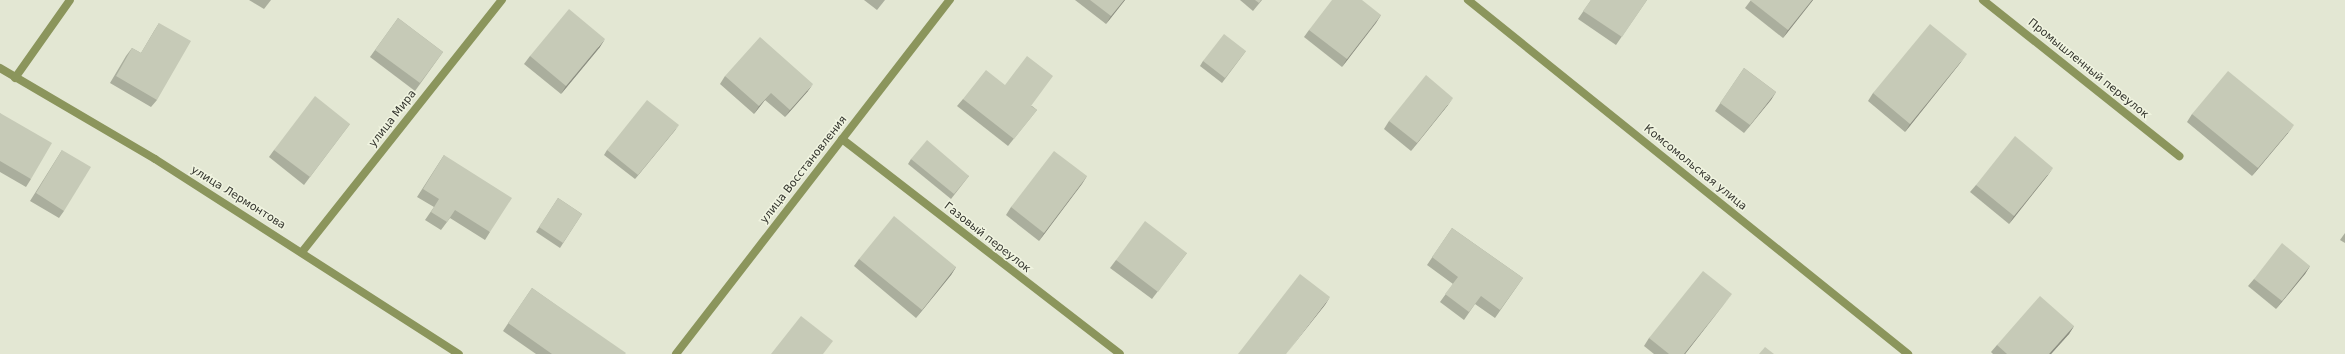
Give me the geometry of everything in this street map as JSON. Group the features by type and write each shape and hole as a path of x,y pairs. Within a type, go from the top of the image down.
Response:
{"street":[{"path":"15,78 70,0"},
{"name":"улица Мира","path":"302,252 502,0"},
{"name":"улица Восстановления","path":"676,354 950,0"},
{"name":"Комсомольская улица","path":"1468,0 1908,354"},
{"name":"Промышленный переулок","path":"1984,0 2178,156"},
{"name":"улица Лермонтова","path":"0,68 155,159 459,354"},
{"name":"Газовый переулок","path":"842,139 1120,354"}],"building":[{"path":"1090,0 1124,0 1111,16"},
{"path":"1332,0 1362,0 1381,15 1347,59 1309,30"},
{"path":"1591,0 1647,0 1622,37 1583,11"},
{"path":"1751,0 1812,0 1788,30"},
{"path":"569,9 605,39 566,86 530,56"},
{"path":"398,18 443,52 420,83 375,50"},
{"path":"159,23 191,41 157,100 116,76 132,48 141,53"},
{"path":"1930,24 1967,54 1910,124 1873,93"},
{"path":"1224,34 1246,51 1225,78 1203,61"},
{"path":"760,37 813,84 790,110 771,93 759,106 725,76"},
{"path":"1027,56 1053,76 1031,106 1037,110 1014,139 963,99 986,70 1005,85"},
{"path":"1744,68 1776,92 1750,125 1720,103"},
{"path":"2228,71 2294,125 2258,168 2192,114"},
{"path":"1426,75 1453,98 1417,143 1389,121"},
{"path":"315,96 350,124 310,177 274,150"},
{"path":"647,100 679,125 638,175 607,150"},
{"path":"0,113 52,143 31,179 0,161"},
{"path":"2015,136 2053,168 2014,216 1976,185"},
{"path":"927,140 969,176 954,194 911,159"},
{"path":"62,150 91,167 64,211 36,193"},
{"path":"1054,151 1087,176 1044,233 1011,207"},
{"path":"444,155 512,198 490,232 455,210 447,222 431,212 439,199 423,189"},
{"path":"558,198 582,214 563,243 539,227"},
{"path":"894,216 956,267 922,310 859,259"},
{"path":"1145,221 1187,253 1158,292 1116,260"},
{"path":"1452,228 1523,278 1500,310 1481,296 1469,312 1445,294 1458,277 1432,257"},
{"path":"2282,243 2310,266 2282,301 2254,279"},
{"path":"1703,271 1732,294 1684,354 1669,354 1649,338"},
{"path":"1300,274 1330,297 1286,354 1238,354"},
{"path":"532,288 626,353 552,354 508,323"},
{"path":"2040,296 2074,326 2049,354 2007,354 1997,345"},
{"path":"801,316 833,341 823,354 771,354"},
{"path":"1765,347 1774,354 1759,354"}]}
